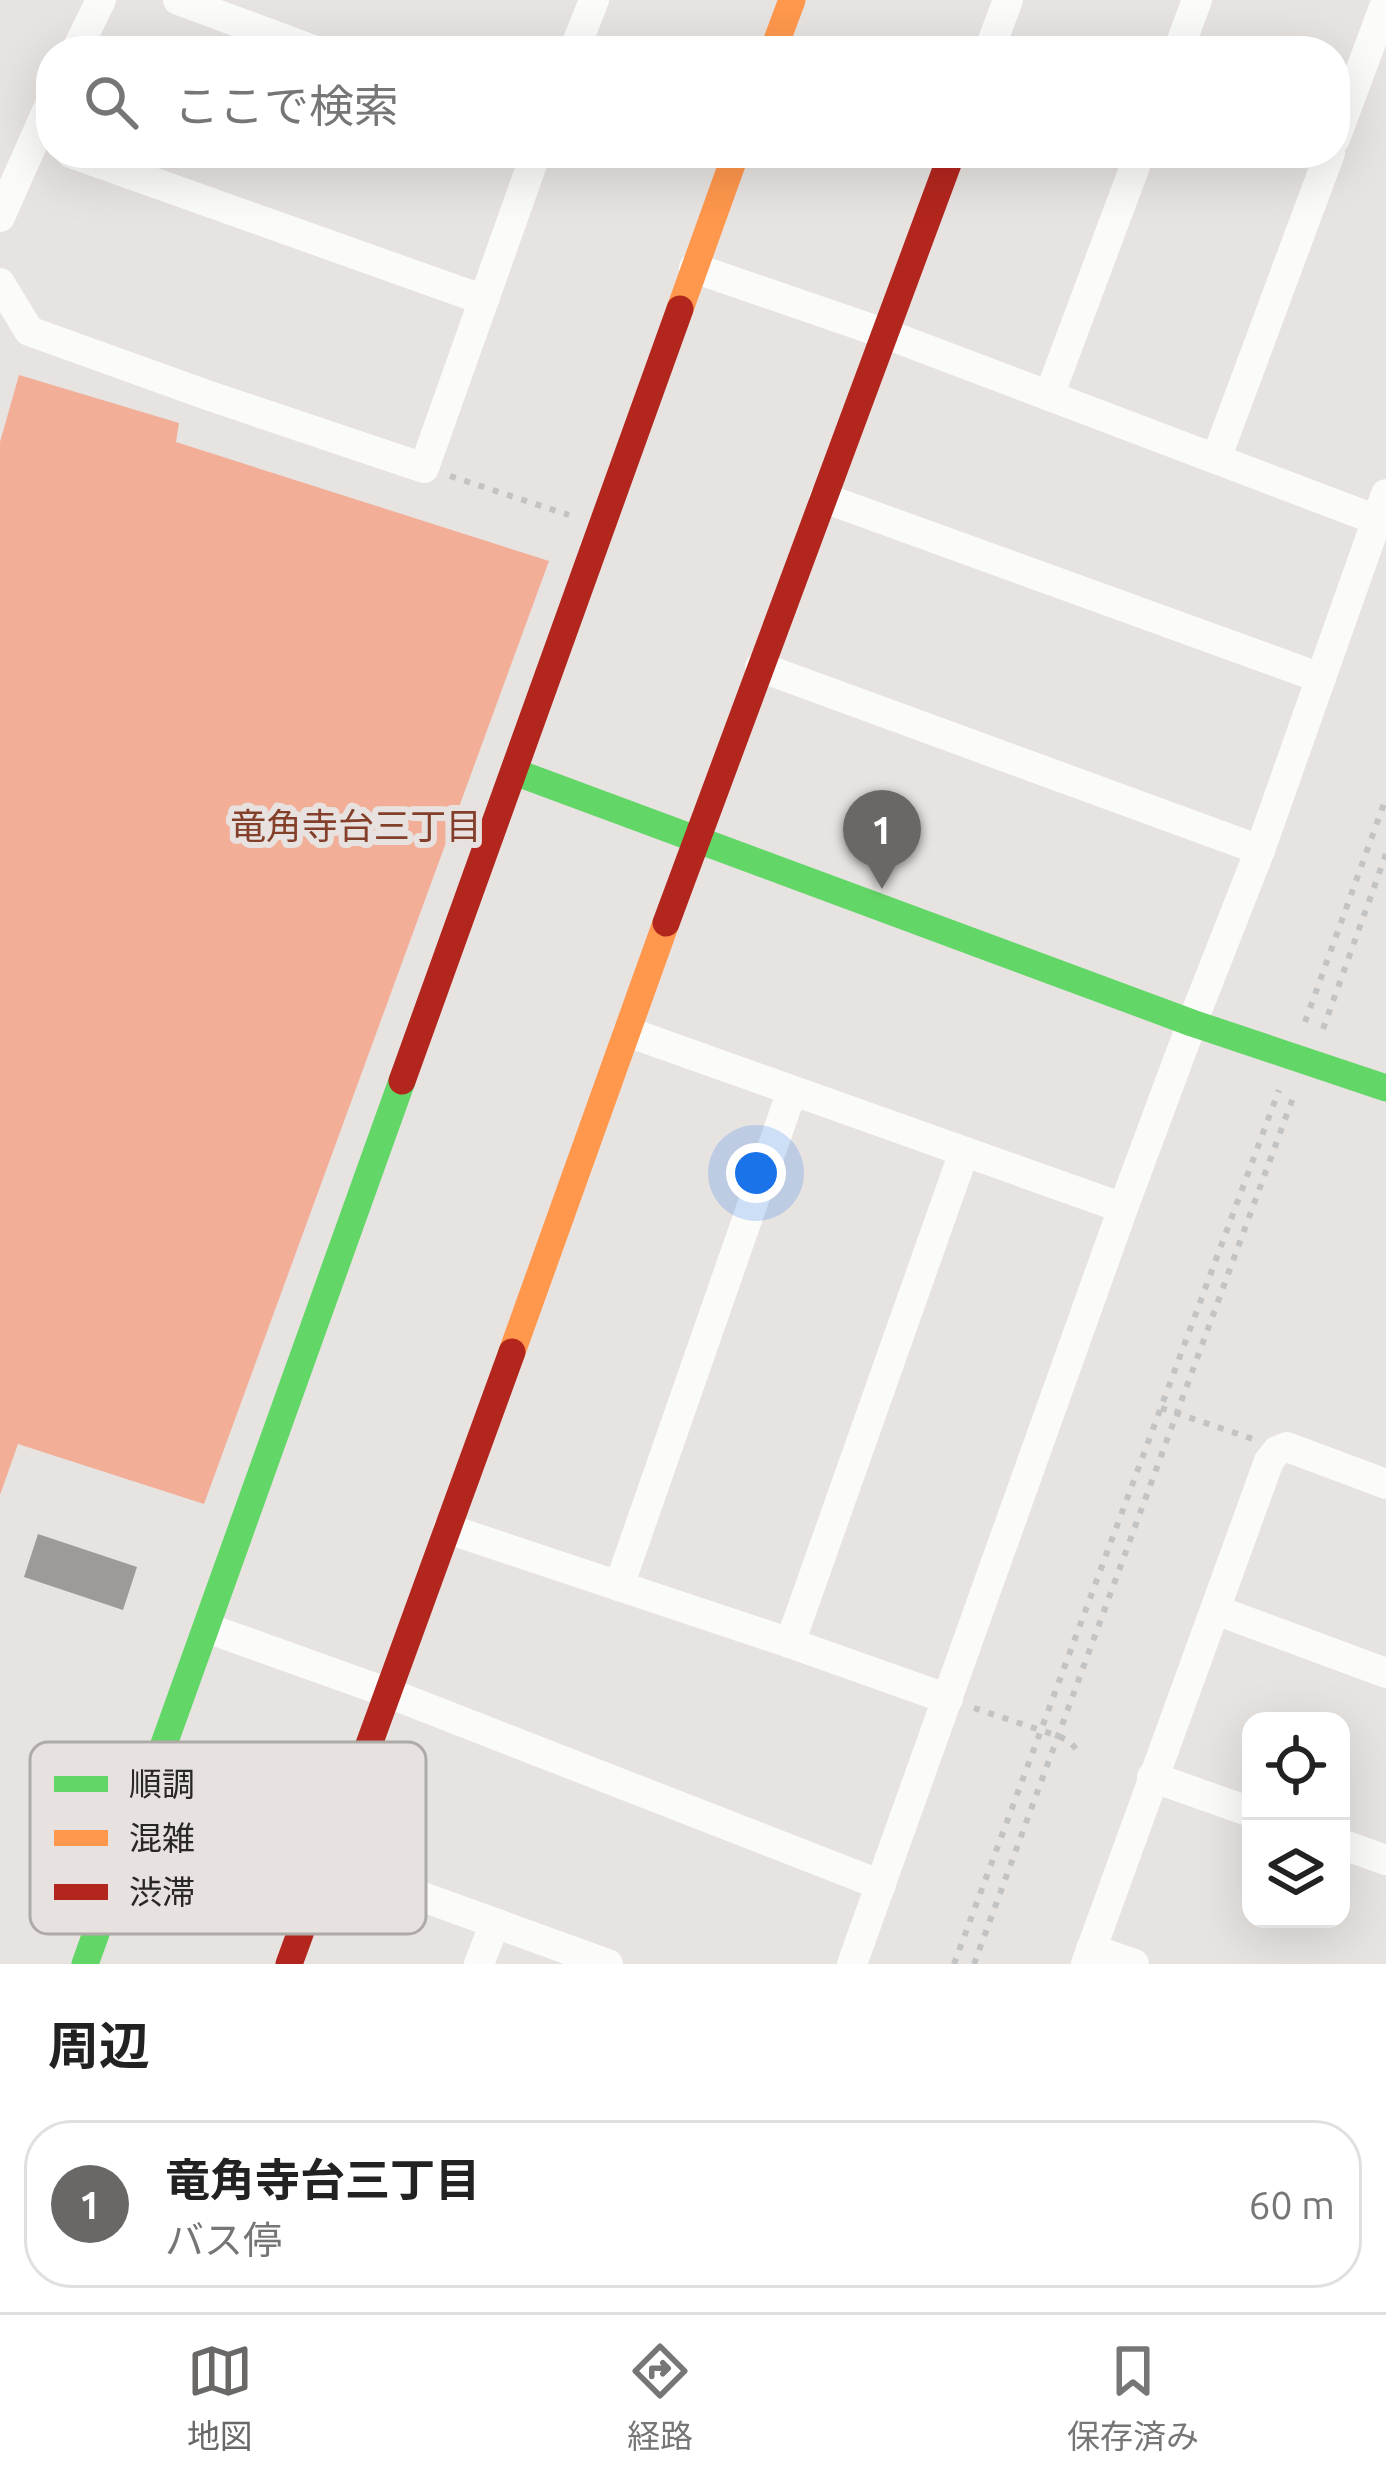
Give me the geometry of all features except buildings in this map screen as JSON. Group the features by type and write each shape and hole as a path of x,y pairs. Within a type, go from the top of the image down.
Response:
{"street":[{"path":"83,36 101,0"},
{"path":"178,0 275,36"},
{"path":"580,36 594,0"},
{"path":"779,36 792,0"},
{"path":"995,36 1008,0"},
{"path":"1184,36 1197,0"},
{"path":"1350,99 1386,2"},
{"path":"0,217 36,154"},
{"path":"113,168 484,301"},
{"path":"0,283 29,331 424,468 531,168"},
{"path":"166,1742 731,168"},
{"path":"368,1742 695,838 947,168"},
{"path":"1049,396 1134,168"},
{"path":"1216,459 1324,168"},
{"path":"694,268 886,334 1216,459 1381,507 852,1964"},
{"path":"824,499 1321,678"},
{"path":"760,667 1260,850"},
{"path":"515,772 1192,1023 1386,1088"},
{"path":"628,1032 1123,1208"},
{"path":"619,1586 792,1090"},
{"path":"790,1643 964,1152"},
{"path":"1134,1964 1089,1956 1269,1461 1277,1450 1287,1448 1386,1484"},
{"path":"448,1529 948,1699"},
{"path":"1216,1610 1386,1673"},
{"path":"207,1628 386,1692 880,1885"},
{"path":"1152,1777 1242,1809"},
{"path":"1350,1847 1386,1860"},
{"path":"426,1898 608,1964"},
{"path":"479,1964 495,1923"},
{"path":"85,1964 96,1934"},
{"path":"289,1964 300,1934"}],"path":[{"path":"424,468 601,526"},
{"path":"1301,1033 1386,798"},
{"path":"1320,1037 1386,854"},
{"path":"954,1964 1282,1081"},
{"path":"974,1964 1298,1086"},
{"path":"1161,1408 1277,1450"},
{"path":"948,1699 1058,1736 1078,1750"}],"shaded area":[{"path":"19,375 179,423 176,442 549,561 204,1504 18,1444 0,1495 0,442"}],"traffic: fast":[{"path":"515,772 1192,1023 1386,1088"},
{"path":"165,1742 402,1081"},
{"path":"85,1964 96,1934"}],"traffic: slow":[{"path":"779,36 792,0"},
{"path":"680,309 731,168"},
{"path":"512,1352 666,923"}],"traffic: jam":[{"path":"666,923 946,168"},
{"path":"402,1081 680,309"},
{"path":"370,1742 512,1352"},
{"path":"289,1964 300,1934"}],"place":[{"name":"竜角寺台三丁目","path":"882,889"}],"district":[{"name":"竜角寺台三丁目","path":"356,825"}]}
